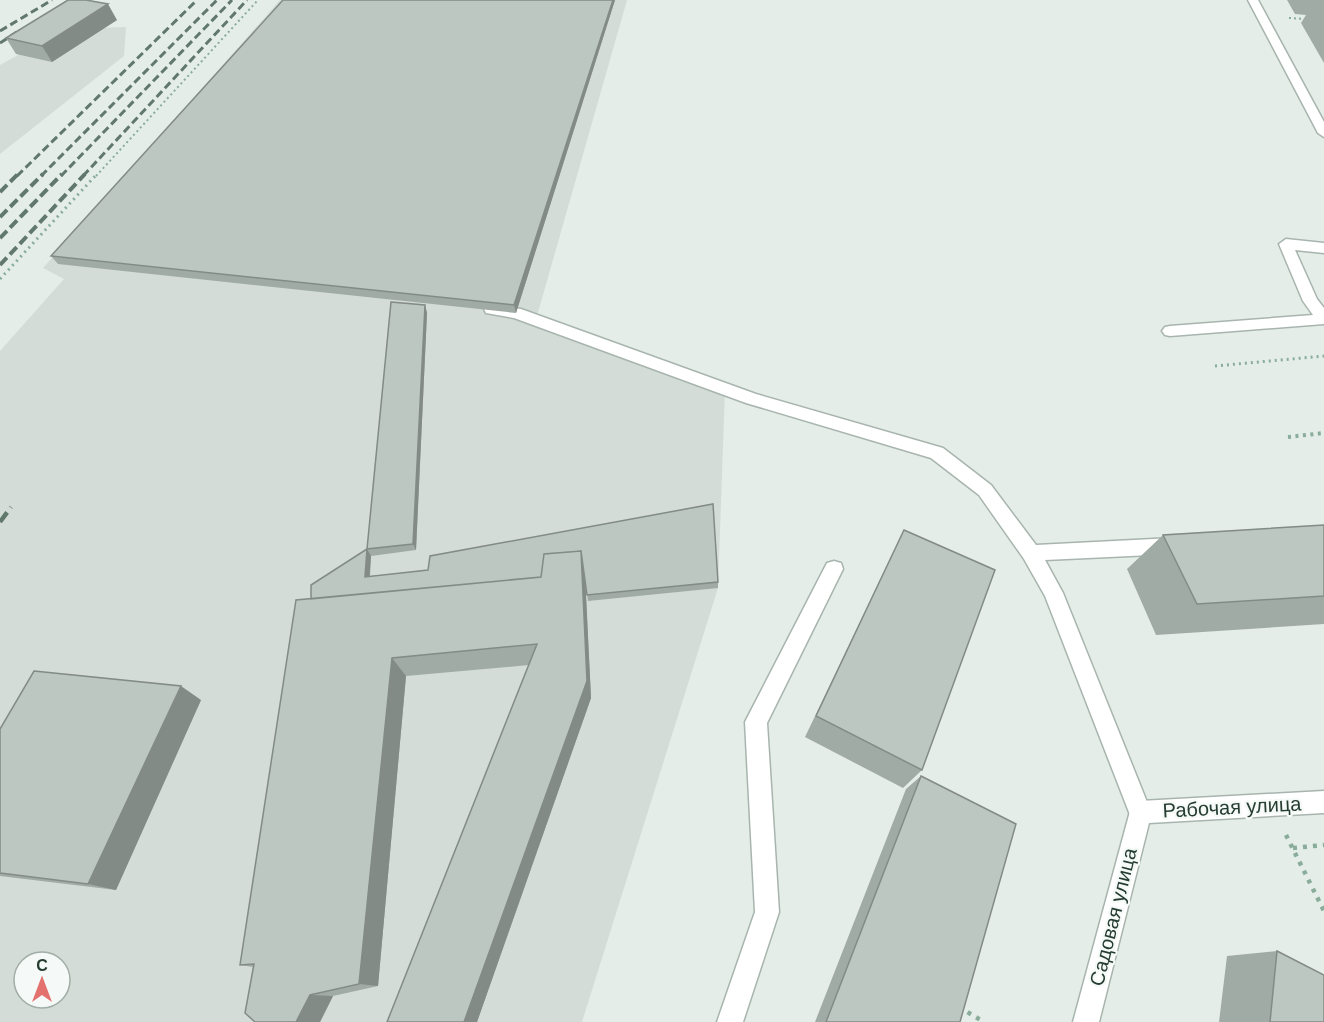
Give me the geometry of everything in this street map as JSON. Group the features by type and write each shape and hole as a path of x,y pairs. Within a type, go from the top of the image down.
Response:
{"street":[{"path":"1253,0 1324,133"},
{"path":"1324,248 1286,244 1310,301 1324,318"},
{"path":"472,305 516,313 752,399 937,453 985,490 1031,553 1053,593 1140,812"},
{"path":"1170,331 1324,318"},
{"path":"1031,553 1195,545"},
{"path":"730,1022 767,912 756,722 834,569"},
{"name":"Рабочая улица","path":"1140,812 1324,802"},
{"name":"Садовая улица","path":"1086,1022 1140,812"}],"path":[{"path":"0,279 258,0"},
{"path":"1215,366 1324,356"},
{"path":"1288,437 1324,434"},
{"path":"1271,805 1324,911"},
{"path":"1293,848 1324,845"},
{"path":"956,1006 984,1022"}],"shaded area":[{"path":"280,0 627,0 535,323 725,388 718,588 582,1022 0,1022 0,351 64,279 43,268"},
{"path":"126,27 124,56 0,154 0,65 65,29"}],"building":[{"path":"68,0 108,4 42,46 6,38"},
{"path":"283,0 613,0 514,305 51,256"},
{"path":"391,302 425,305 413,544 367,549"},
{"path":"713,504 718,582 587,595 581,551 544,554 541,577 311,599 311,585 367,549 365,577 428,570 430,556"},
{"path":"1324,525 1324,596 1197,604 1163,535"},
{"path":"904,530 995,570 922,770 816,716"},
{"path":"581,551 587,681 464,1022 387,1022 537,644 392,658 359,984 310,995 296,1022 255,1022 245,1013 254,964 240,965 296,600 541,577 544,554"},
{"path":"34,671 181,686 88,884 0,873 0,729"},
{"path":"921,776 1016,824 960,1022 826,1022"},
{"path":"1277,951 1324,975 1324,1022 1270,1022"}],"railway":[{"path":"0,31 52,0"},
{"path":"17,176 197,0"},
{"path":"0,217 217,0"},
{"path":"61,176 232,0"},
{"path":"83,176 247,0"},
{"path":"0,43 20,30"},
{"path":"0,192 18,174"},
{"path":"0,238 62,174"},
{"path":"0,265 85,174"},
{"path":"0,522 11,507"}]}
